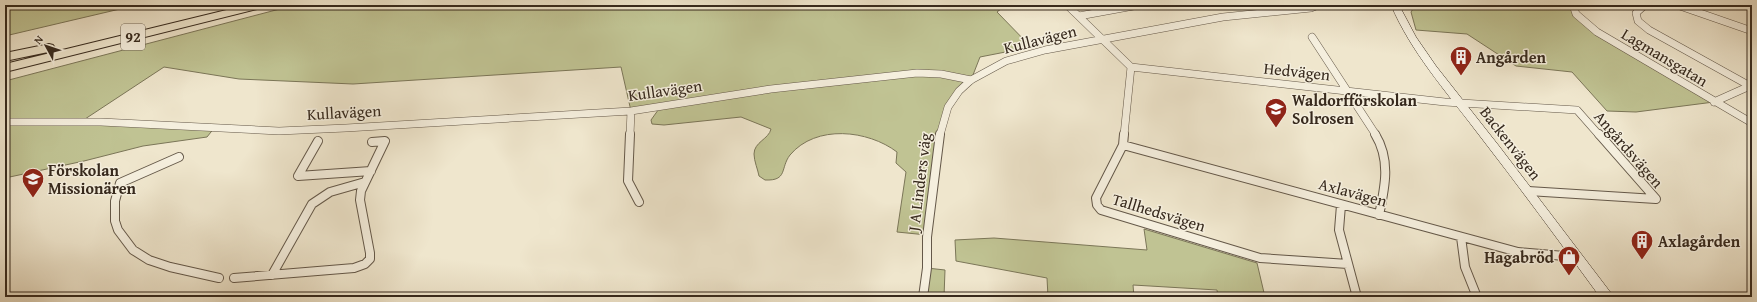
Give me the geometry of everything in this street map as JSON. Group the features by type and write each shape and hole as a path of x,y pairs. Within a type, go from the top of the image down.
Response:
{"highway":[{"name":"92","path":"5,64 248,5"},
{"name":"92","path":"5,68 261,5"},
{"path":"5,75 184,27 232,12"},
{"path":"5,57 183,21"}],"street":[{"path":"1067,5 1131,67"},
{"path":"1079,16 1139,5"},
{"name":"Kullavägen","path":"5,122 101,122 279,131 631,110 771,89 899,74 941,74 971,80 990,68 1018,57 1045,50 1223,17 1295,7 1311,8 1318,5"},
{"name":"Backenvägen","path":"1395,5 1404,26 1417,45 1606,297"},
{"name":"Lagmansgatan","path":"1573,5 1576,14 1597,32 1752,123"},
{"path":"1645,5 1636,13 1638,20 1649,30 1751,85"},
{"path":"1677,5 1752,31"},
{"path":"1312,37 1380,142 1386,158 1386,173 1379,215"},
{"name":"Hedvägen","path":"1131,67 1461,104"},
{"name":"Tallhedsvägen","path":"1131,67 1123,145 1096,198 1097,206 1106,212 1260,258 1348,264"},
{"name":"J A Linders väg","path":"923,297 927,268 927,237 941,128 948,107 959,91 971,80"},
{"path":"1714,102 1751,85"},
{"name":"Angårdsvägen","path":"1461,104 1577,110 1656,199 1528,191"},
{"path":"631,110 628,181 639,202"},
{"name":"Kullavägen","path":"318,141 298,176 370,171"},
{"name":"Kullavägen","path":"234,278 354,268 365,264 370,259 370,253 360,200 360,191 385,141 372,142"},
{"name":"Axlavägen","path":"1123,145 1461,238 1524,253 1576,257"},
{"path":"179,157 120,183 115,201 115,221 118,230 133,250 149,260 185,271 219,278"},
{"path":"272,275 312,204 319,197 365,182"},
{"path":"1341,205 1339,225 1357,297"},
{"path":"1461,238 1465,267 1477,297"}],"green space":[{"path":"5,5 137,5 5,36"},
{"path":"295,5 1006,5 997,12 1031,47 980,57 971,80 948,107 927,235 897,232 906,172 896,163 897,152 885,145 872,139 857,135 842,134 814,138 801,145 790,155 780,176 772,180 765,180 759,176 754,154 756,146 768,135 771,129 741,117 664,125 652,124 651,120 661,106 631,111 621,67 353,84 239,79 164,67 82,121 215,127 207,137 143,146 84,161 5,178 5,81"},
{"path":"1441,5 1561,5 1573,8 1582,20 1714,102 1636,112 1607,111 1572,72 1516,66 1467,34 1416,30 1411,12 1413,9 1439,8"},
{"path":"1144,229 1257,263 1265,297 1218,297 1217,290 1133,285 1134,297 1048,297 1047,278 956,261 955,240 994,238 1147,250"},
{"path":"927,268 945,270 944,297 923,297"}],"place":[{"name":"Angården","path":"1461,76"},
{"name":"Waldorfförskolan Solrosen","path":"1276,128"},
{"name":"Förskolan Missionären","path":"33,198"},
{"name":"Axlagården","path":"1642,260"},
{"name":"Hagabröd","path":"1569,276"}]}
